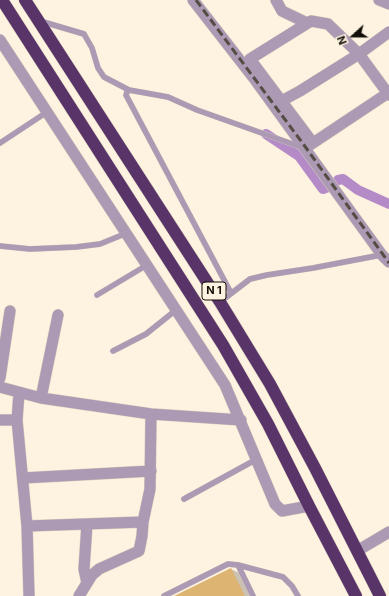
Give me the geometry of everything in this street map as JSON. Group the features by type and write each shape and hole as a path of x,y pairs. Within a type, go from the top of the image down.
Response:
{"highway":[{"name":"N 1","path":"2,0 223,345 268,424 356,596"},
{"name":"N 1","path":"25,0 220,302 270,384 380,596"}],"street":[{"path":"193,0 274,106 309,146"},
{"path":"276,0 282,11 307,23"},
{"path":"379,0 389,4"},
{"path":"309,146 388,94 359,54 328,24 311,21 250,59 309,146 385,258"},
{"path":"274,106 359,54 389,32"},
{"path":"0,40 225,385 276,504 282,511 309,506"},
{"path":"0,378 10,311"},
{"path":"41,398 58,315"},
{"path":"0,387 41,398 151,414 241,420"},
{"path":"18,393 17,420 27,526 29,596"},
{"path":"79,596 92,574 99,569 139,551 143,522 148,502 151,471 151,414"},
{"path":"0,420 17,420"},
{"path":"23,478 151,471"},
{"path":"27,526 143,522"},
{"path":"87,583 84,570 88,524"},
{"path":"357,551 389,532"}],"lane":[{"path":"38,20 84,34 92,48 98,68 104,77 130,90 168,97 198,110 309,146"},
{"path":"130,90 126,95 231,293"},
{"path":"0,143 47,112"},
{"path":"0,246 30,249 76,247 100,244 127,233"},
{"path":"220,302 250,279 267,275 385,258"},
{"path":"97,295 147,265"},
{"path":"113,351 146,334 176,310"},
{"path":"184,499 257,459"},
{"path":"164,596 228,564 238,565 283,577 292,586 298,596"},
{"path":"238,565 253,596"}],"building":[{"path":"231,568 245,596 174,596"}],"waterway":[{"path":"266,134 299,156 323,189 328,187"},
{"path":"338,180 343,179 358,190 389,204"}],"railway":[{"path":"196,0 304,145 389,263"}]}
